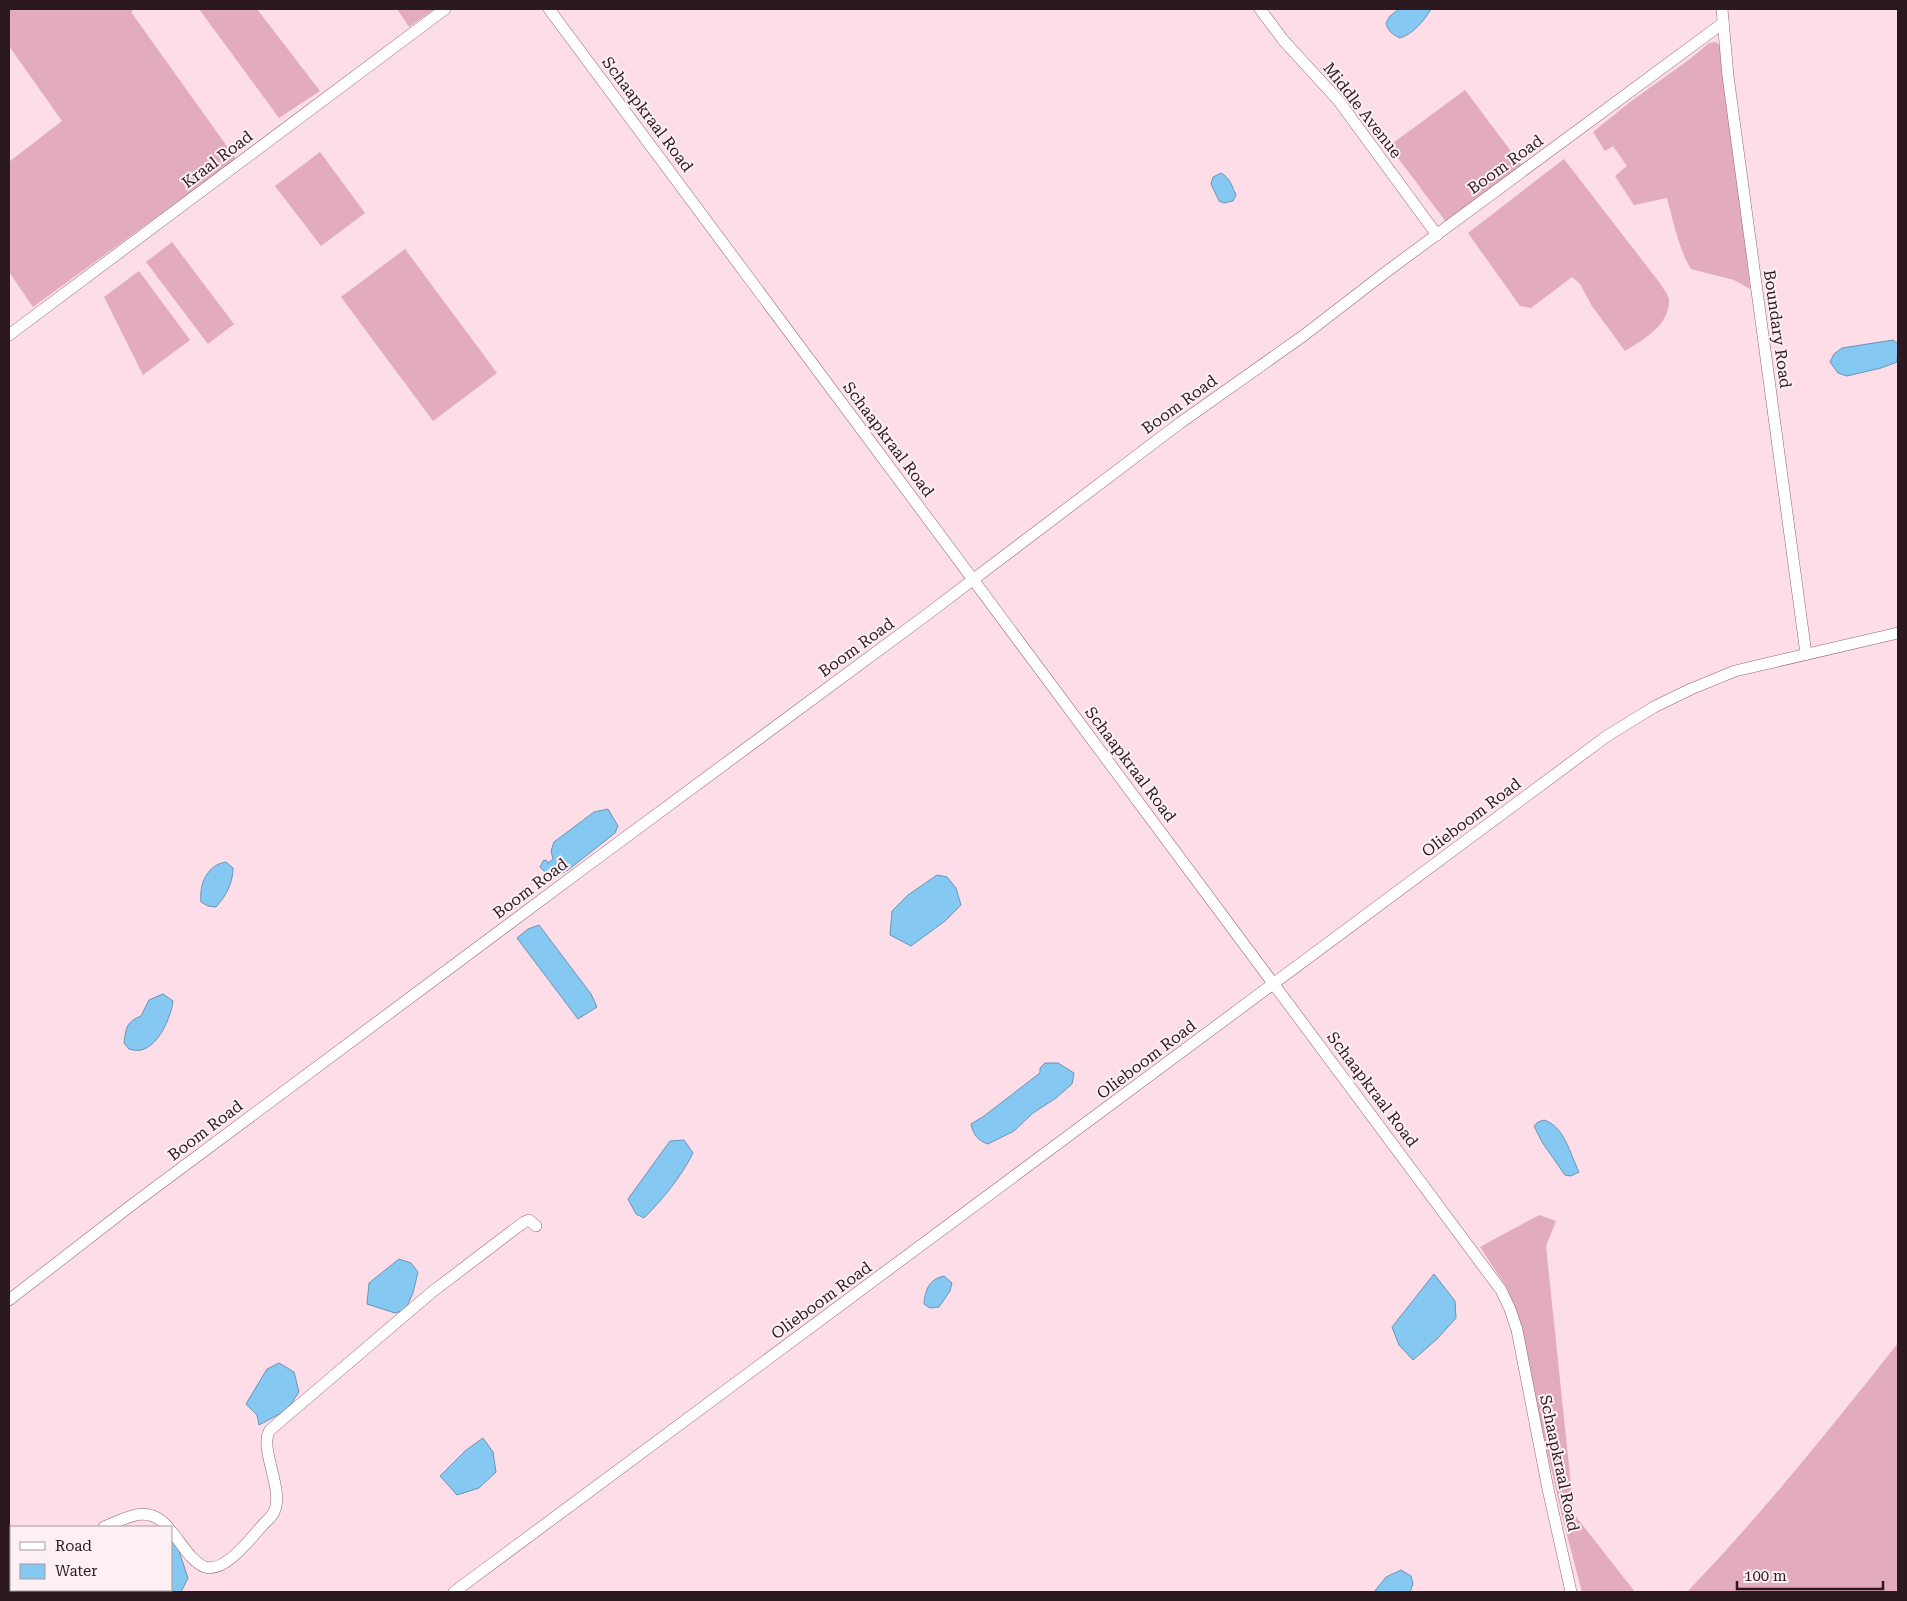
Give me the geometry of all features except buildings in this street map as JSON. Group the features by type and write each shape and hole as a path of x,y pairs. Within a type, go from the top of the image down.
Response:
{"street":[{"name":"Kraal Road","path":"9,335 445,9"},
{"name":"Schaapkraal Road","path":"549,9 1501,1290 1517,1330 1548,1489 1571,1592"},
{"name":"Middle Avenue","path":"1260,9 1284,41 1338,100 1437,235"},
{"name":"Boundary Road","path":"1722,9 1739,160 1806,654"},
{"name":"Boom Road","path":"9,1300 133,1204 973,580 1180,423 1303,336 1723,23"},
{"name":"Olieboom Road","path":"454,1592 1607,736 1654,707 1735,671 1898,633"},
{"path":"172,1532 197,1563 205,1567 216,1567 230,1559 274,1513 276,1491 267,1441 270,1430 432,1292 524,1222 530,1220 536,1226"},
{"path":"106,1526 134,1515 147,1514 159,1518 167,1526"}],"shaded area":[{"path":"9,9 134,9 131,12 236,159 33,307 9,272 9,162 62,121 9,46"},
{"path":"199,9 257,9 320,91 279,118"},
{"path":"397,9 435,9 409,27"},
{"path":"1716,42 1720,46 1741,196 1750,289 1734,280 1691,269 1680,244 1667,198 1634,205 1615,176 1627,166 1613,146 1605,151 1593,132 1709,43"},
{"path":"1465,90 1522,166 1446,222 1389,146"},
{"path":"320,152 365,213 321,246 275,186"},
{"path":"1564,159 1659,282 1669,299 1668,308 1661,324 1648,336 1625,351 1592,306 1580,284 1572,277 1531,308 1520,306 1468,233"},
{"path":"172,242 234,324 208,344 146,262"},
{"path":"405,249 497,373 433,421 341,297"},
{"path":"139,271 190,340 143,375 104,297"},
{"path":"1539,1215 1556,1221 1546,1246 1574,1514 1635,1592 1582,1592 1507,1288 1480,1247"},
{"path":"1898,1343 1898,1592 1687,1592 1822,1439"}],"water":[{"path":"1399,9 1431,9 1418,26 1400,38 1391,32 1386,23 1390,16"},
{"path":"1221,173 1229,180 1236,195 1233,201 1224,203 1219,201 1211,184 1213,177"},
{"path":"1893,340 1898,344 1897,362 1881,368 1847,376 1838,373 1830,362 1834,354 1842,348"},
{"path":"608,809 618,826 615,833 568,870 552,879 540,867 543,861 546,860 548,863 553,859 551,851 554,842 594,812"},
{"path":"226,862 233,868 232,879 228,889 216,907 208,906 201,902 203,882 209,871 219,864"},
{"path":"937,875 947,877 956,888 961,905 945,921 911,946 890,935 892,911 908,895"},
{"path":"539,925 591,994 597,1007 578,1019 517,938 528,929"},
{"path":"163,994 173,1001 170,1015 159,1037 141,1050 129,1049 124,1043 128,1026 132,1021 141,1016 149,1000"},
{"path":"1045,1063 1058,1063 1074,1073 1072,1084 1056,1098 1033,1113 1014,1131 988,1144 979,1139 973,1131 971,1124 1040,1073 1040,1068"},
{"path":"1544,1120 1562,1135 1579,1172 1571,1176 1565,1175 1542,1142 1534,1126"},
{"path":"684,1140 693,1153 683,1171 644,1218 636,1214 628,1199 670,1141"},
{"path":"399,1259 411,1263 418,1272 413,1293 405,1310 395,1313 367,1304 369,1283"},
{"path":"1434,1274 1455,1301 1456,1318 1437,1339 1413,1360 1399,1345 1392,1327"},
{"path":"944,1276 952,1283 950,1291 939,1307 930,1308 924,1304 925,1294 931,1282"},
{"path":"279,1363 294,1372 299,1392 287,1410 259,1425 257,1415 246,1404 267,1369"},
{"path":"483,1438 493,1452 496,1472 479,1488 457,1495 440,1476 465,1451"},
{"path":"172,1540 178,1548 188,1578 181,1592 125,1592 172,1591"},
{"path":"1401,1570 1411,1576 1413,1584 1410,1592 1374,1592 1386,1577"}]}
